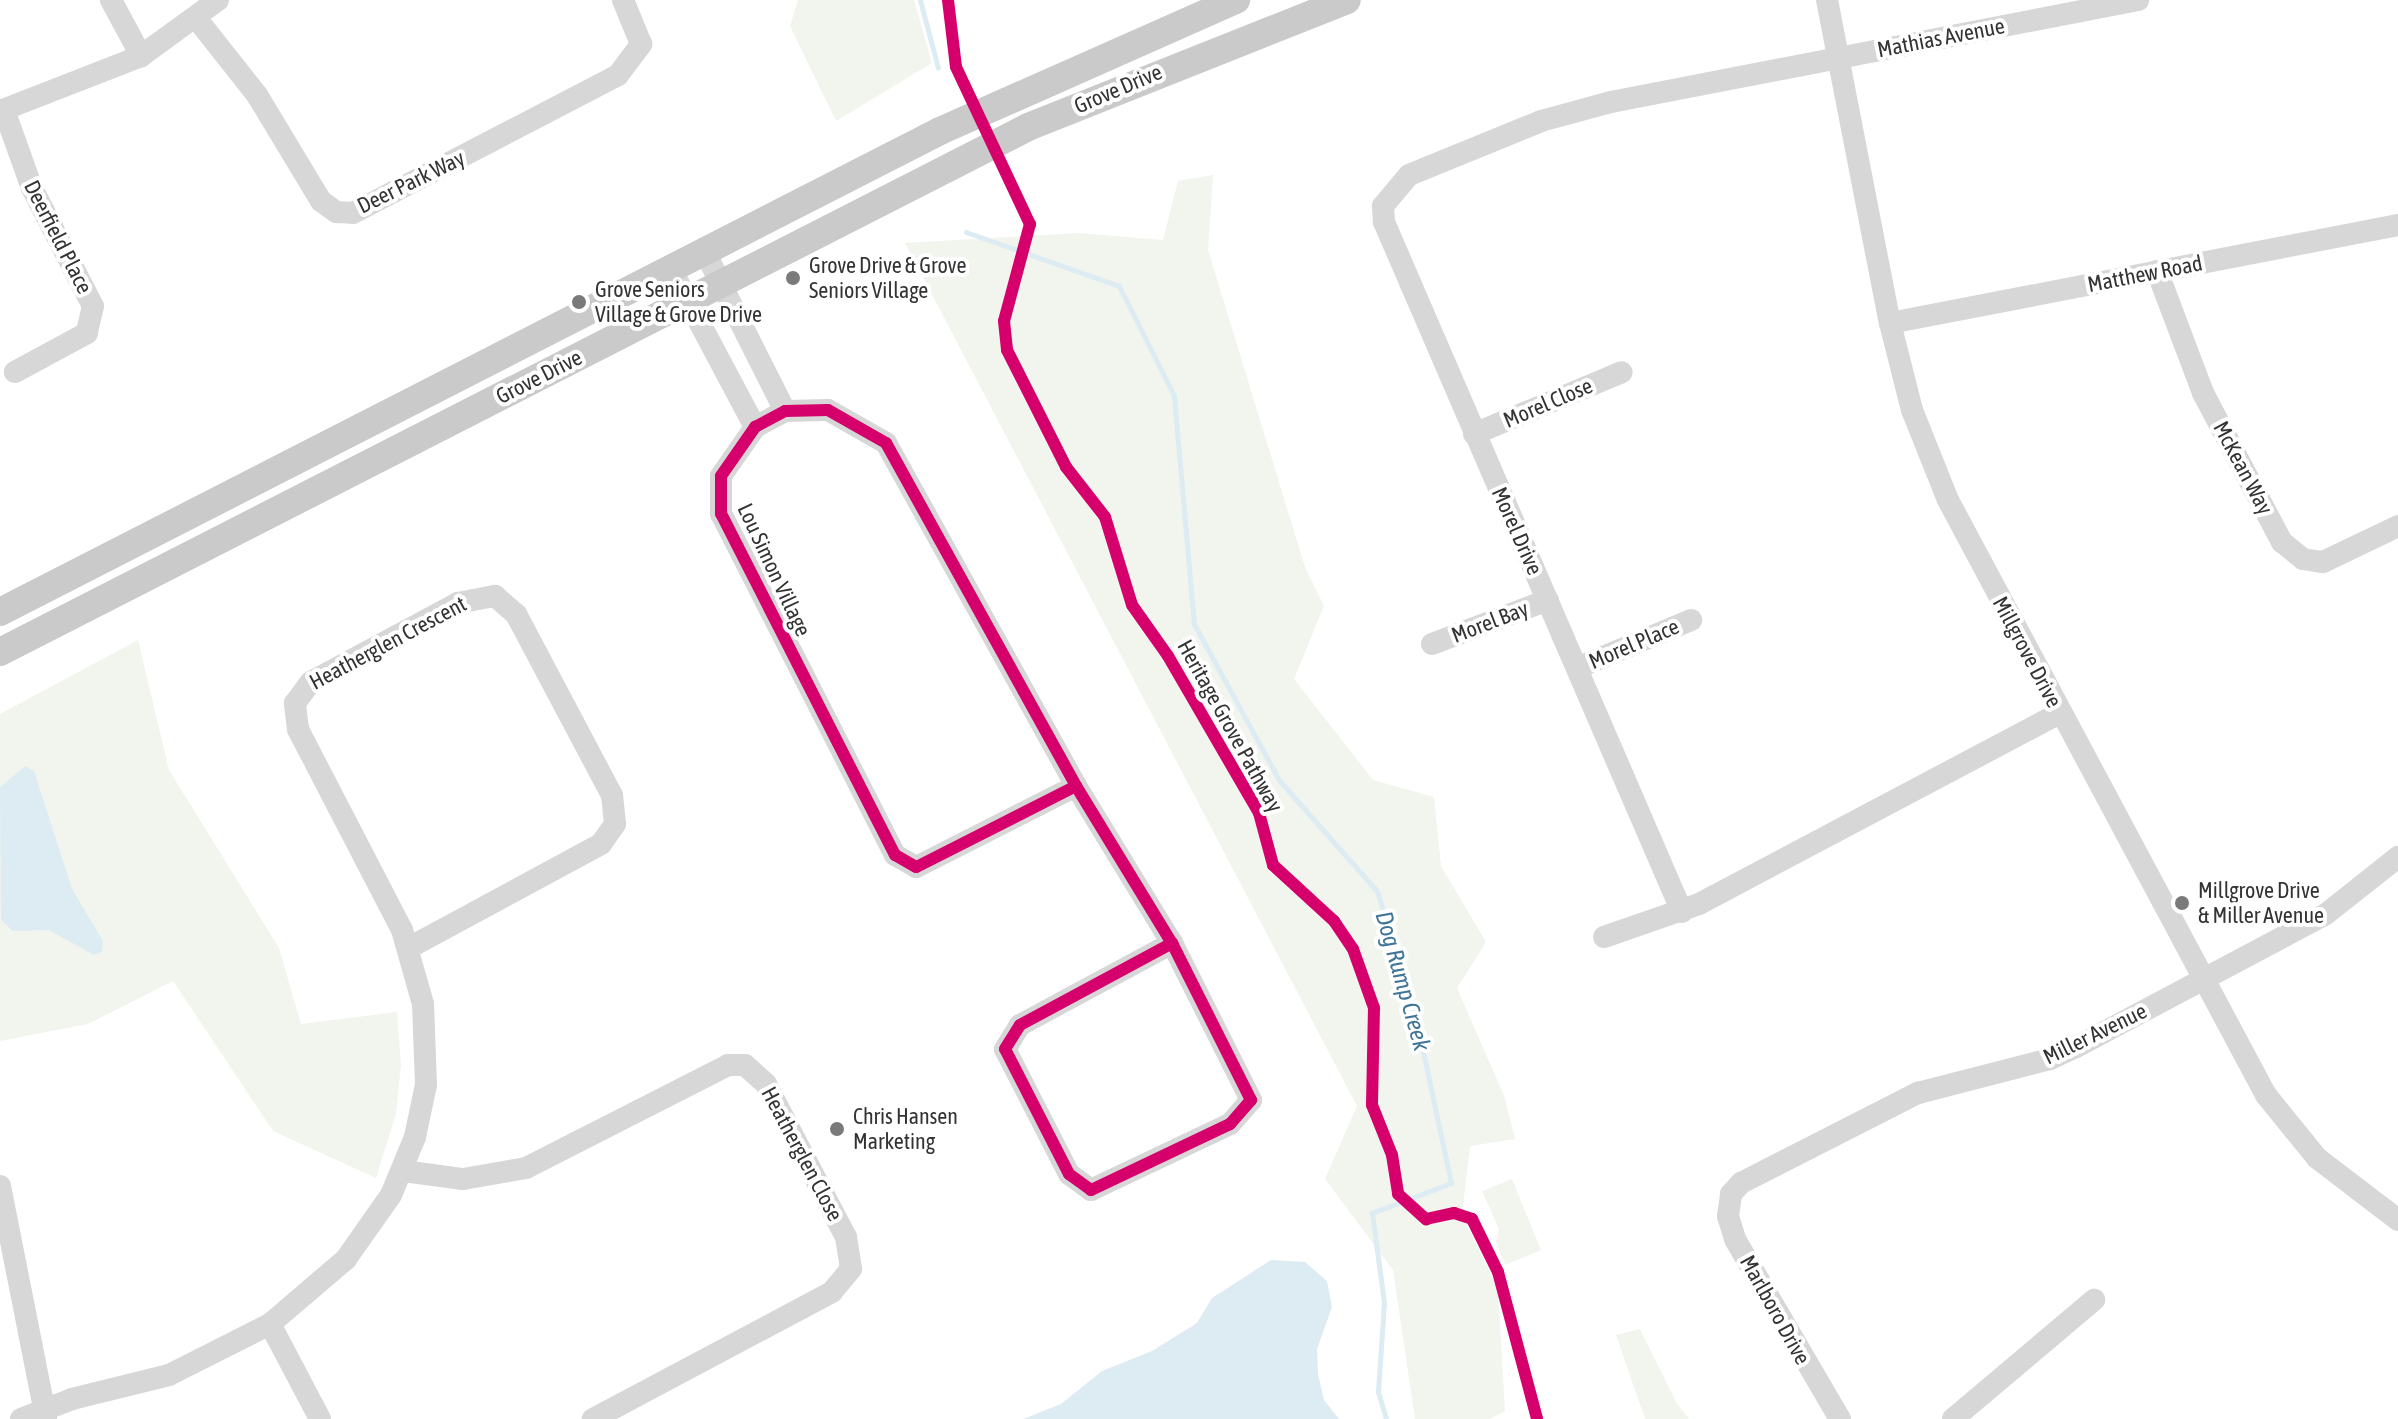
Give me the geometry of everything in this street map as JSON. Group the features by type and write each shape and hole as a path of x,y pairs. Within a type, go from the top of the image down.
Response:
{"main road":[{"name":"Grove Drive","path":"0,612 969,117 1236,0"},
{"name":"Grove Drive","path":"0,652 1028,127 1347,0"}],"street":[{"path":"111,0 141,56"},
{"path":"2,110 141,56 197,19 218,0"},
{"name":"Deer Park Way","path":"197,19 257,95 321,201 336,212 353,213 618,75 641,44 623,0"},
{"name":"Millgrove Drive","path":"1827,0 1890,323 1912,410 1938,478 2202,980 2282,1117 2348,1186 2398,1220"},
{"name":"Mathias Avenue","path":"1839,58 2138,0"},
{"name":"Morel Drive","path":"1682,912 1384,222 1383,206 1399,182 1541,121 1611,102 1839,58"},
{"name":"Deerfield Place","path":"2,110 32,188 93,306 87,333 15,372"},
{"name":"Matthew Road","path":"1890,323 2398,225"},
{"path":"705,252 785,411"},
{"path":"671,269 755,427"},
{"name":"McKean Way","path":"2157,271 2203,393 2282,542 2303,559 2323,562 2398,526"},
{"name":"Morel Close","path":"1474,434 1622,372"},
{"name":"Lou Simon Village","path":"1076,786 916,867 895,855 721,514 721,476 755,427 785,411 828,410 886,443 1076,786 1172,943 1251,1100 1230,1124 1091,1190 1069,1174 1005,1049 1020,1025 1172,943"},
{"name":"Heatherglen Crescent","path":"21,1419 45,1415 169,1375 270,1324 346,1259 403,1171 422,1111 428,1059 423,1004 409,948 298,729 295,703 311,682 458,603 495,596 516,614 612,795 615,824 601,844 409,948"},
{"name":"Morel Bay","path":"1432,644 1548,600"},
{"name":"Morel Place","path":"1577,668 1691,620"},
{"path":"1604,937 1682,912 2060,713"},
{"name":"Miller Avenue","path":"1731,1194 1755,1175 1918,1093 2050,1059 2349,900 2398,857"},
{"name":"Heatherglen Close","path":"403,1171 463,1179 526,1168 728,1065 745,1065 766,1084 846,1237 851,1269 832,1292 593,1419"},
{"path":"0,1186 45,1415"},
{"name":"Marlboro Drive","path":"1731,1194 1728,1216 1735,1239 1840,1419"},
{"path":"1953,1419 2094,1300"},
{"path":"270,1324 320,1419"}],"shaded area":[{"path":"798,0 914,0 932,63 836,121 790,26"},
{"path":"1213,175 1208,250 1305,567 1324,606 1294,679 1373,780 1434,797 1441,866 1486,942 1457,988 1505,1098 1515,1139 1470,1146 1462,1215 1498,1289 1505,1411 1490,1419 1415,1419 1393,1270 1325,1179 1357,1106 905,243 1078,233 1163,240 1178,181"},
{"path":"138,640 169,770 279,948 301,1024 397,1012 401,1065 396,1114 376,1178 273,1131 173,981 88,1024 0,1041 0,714"},
{"path":"25,766 34,771 72,889 103,941 102,952 94,955 49,930 13,931 1,920 0,787"},
{"path":"1512,1179 1541,1250 1505,1265 1496,1242 1499,1229 1482,1191"},
{"path":"1271,1260 1305,1262 1327,1281 1332,1307 1317,1349 1318,1374 1324,1400 1339,1419 1023,1419 1061,1404 1102,1371 1152,1351 1197,1323 1212,1298"},
{"path":"1640,1329 1676,1402 1689,1419 1645,1419 1616,1335"}],"waterway":[{"name":"Dog Rump Creek","path":"920,0 938,68"},
{"name":"Dog Rump Creek","path":"966,232 1119,286 1174,396 1194,624 1279,780 1377,891 1414,1009 1451,1183 1372,1213 1384,1303 1378,1392 1386,1419"}],"cycle path":[{"name":"Heritage Grove Pathway","path":"948,0 956,67 1030,224 1004,321 1007,350 1066,467 1105,517 1132,605 1168,656 1259,813 1273,865 1334,921 1353,949 1374,1008 1372,1105 1392,1155 1398,1194 1426,1219 1454,1213 1472,1219 1498,1272 1537,1419"},
{"path":"1076,786 916,867 895,855 721,514 721,476 755,427 785,411 828,410 886,443 1076,786 1172,943 1251,1100 1230,1124 1091,1190 1069,1174 1005,1049 1020,1025 1172,943"}],"place":[{"name":"Grove Drive & Grove Seniors Village","path":"793,278"},
{"name":"Grove Seniors Village & Grove Drive","path":"579,302"},
{"name":"Millgrove Drive & Miller Avenue","path":"2182,903"},
{"name":"Chris Hansen Marketing","path":"837,1129"}]}
